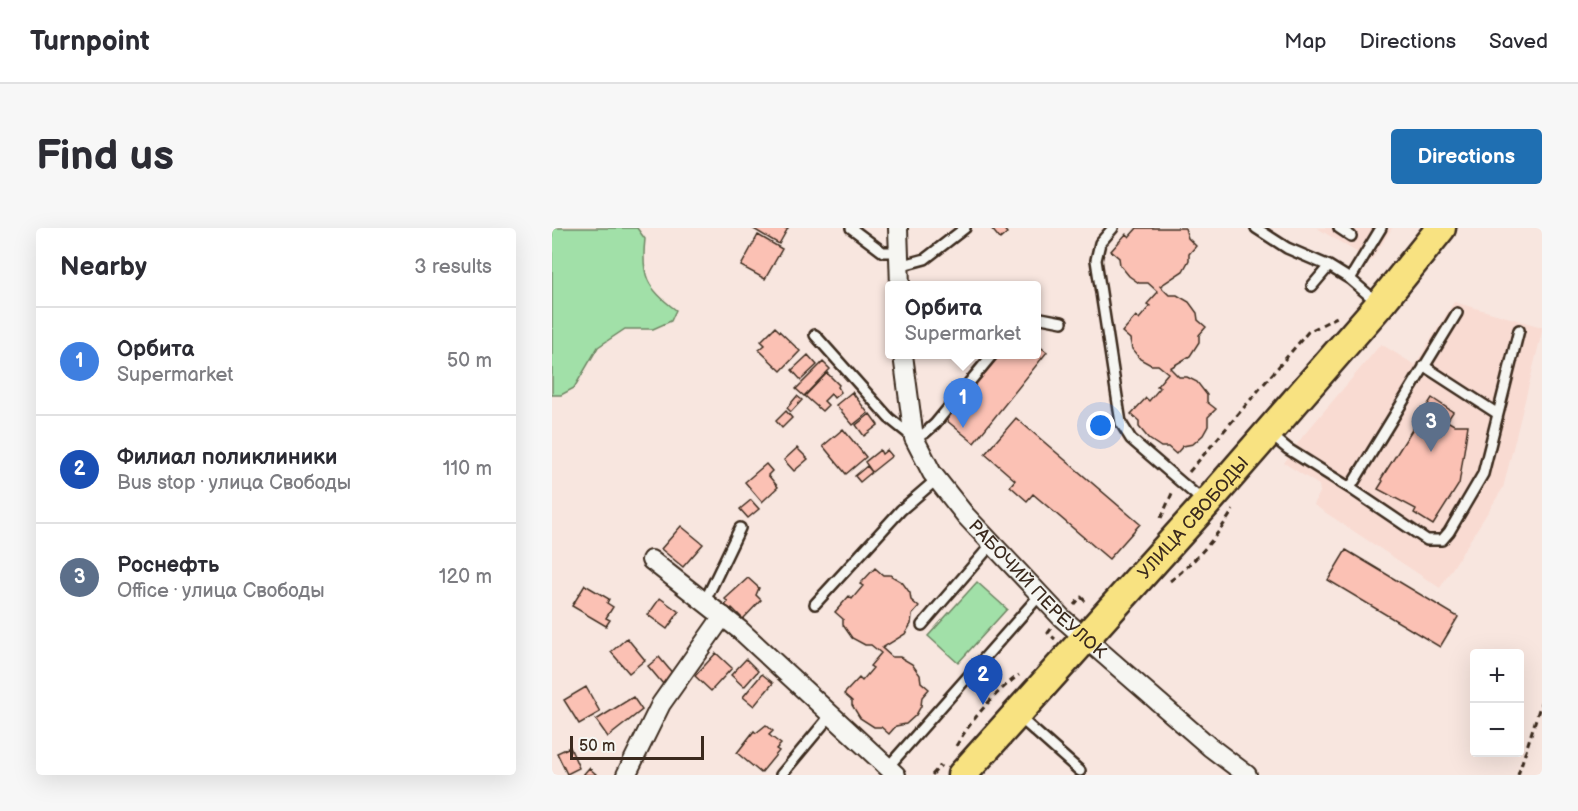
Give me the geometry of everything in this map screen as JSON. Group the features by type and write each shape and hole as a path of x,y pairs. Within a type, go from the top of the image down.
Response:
{"main road":[{"name":"УЛИЦА СВОБОДЫ","path":"962,775 1269,432 1373,298 1420,255 1441,228"}],"street":[{"path":"898,228 900,281"},
{"name":"РАБОЧИЙ ПЕРЕУЛОК","path":"904,359 914,438 937,479 991,545 1085,638 1210,747 1247,775"},
{"path":"651,560 723,616 892,771"},
{"path":"626,775 667,695 723,616"}],"lane":[{"path":"851,228 883,252 899,259 925,259 965,228"},
{"path":"1113,228 1100,243 1096,260 1121,423 1131,439 1206,504"},
{"path":"1256,228 1287,248 1329,266 1350,279 1373,298"},
{"path":"1339,228 1352,236"},
{"path":"1350,279 1381,228"},
{"path":"1280,256 1287,248"},
{"path":"1312,286 1329,266"},
{"path":"1350,489 1457,313"},
{"path":"1041,318 1062,322"},
{"path":"1269,432 1288,449 1427,540 1434,542 1442,540 1479,485 1519,330"},
{"path":"816,335 889,418 914,438 925,434 935,424 988,359"},
{"path":"1425,366 1460,385 1498,414"},
{"path":"815,604 901,510 937,479"},
{"path":"705,601 740,528"},
{"path":"922,625 991,545"},
{"path":"892,771 1040,595"},
{"path":"1016,714 1080,771"},
{"path":"781,775 831,716"}],"path":[{"path":"1180,482 1308,332 1373,298"},
{"path":"1518,775 1542,700"}],"shaded area":[{"path":"1317,228 1392,228 1371,261"},
{"path":"1454,302 1542,327 1542,332 1503,488 1440,588 1314,505 1320,492 1319,485 1284,463 1303,436 1381,344 1415,365"}],"green space":[{"path":"552,228 637,228 645,239 644,262 648,280 658,295 676,310 671,321 653,329 625,329 598,347 574,388 561,395 552,395"},
{"path":"977,582 1007,609 958,663 928,636"}],"building":[{"path":"752,228 788,228 779,244"},
{"path":"991,228 1003,228 1007,233 1000,239"},
{"path":"1137,228 1185,228 1188,238 1196,246 1189,254 1189,260 1183,271 1160,286 1169,295 1177,295 1189,302 1197,313 1198,320 1206,327 1199,335 1199,342 1190,356 1170,368 1179,377 1187,377 1197,382 1207,395 1207,402 1216,409 1208,417 1208,426 1203,435 1193,444 1183,446 1176,454 1168,447 1161,447 1149,439 1139,427 1139,421 1131,414 1146,398 1149,401 1160,388 1157,386 1168,373 1158,365 1151,365 1140,359 1132,349 1130,339 1122,332 1136,316 1139,319 1150,306 1147,304 1158,292 1148,283 1139,283 1129,276 1120,265 1119,258 1111,251 1126,234 1129,237"},
{"path":"758,235 782,249 765,279 741,266"},
{"path":"775,327 800,351 781,371 759,350 765,345 761,341"},
{"path":"1041,348 1047,352 974,443 946,420 996,359 1041,359"},
{"path":"808,355 817,365 801,380 792,370"},
{"path":"823,362 830,369 804,396 796,389"},
{"path":"827,373 839,385 841,392 834,398 831,394 824,401 828,405 822,411 805,396"},
{"path":"852,392 868,413 853,425 836,405"},
{"path":"797,396 802,400 791,412 787,408"},
{"path":"1432,398 1453,412 1447,421 1454,425 1468,425 1459,484 1433,525 1414,513 1416,509 1378,489 1383,481 1381,479"},
{"path":"786,411 792,418 782,428 776,421"},
{"path":"870,414 878,425 864,436 856,425"},
{"path":"1016,418 1140,524 1109,559 1033,494 1027,501 1010,486 1015,480 985,454"},
{"path":"843,429 866,457 846,474 823,446"},
{"path":"797,448 808,459 794,471 784,460"},
{"path":"880,450 882,454 887,450 892,456 872,472 865,462"},
{"path":"766,464 772,471 768,475 778,487 762,502 745,482"},
{"path":"867,466 872,472 860,482 855,476"},
{"path":"751,500 759,509 748,518 740,509"},
{"path":"681,526 703,544 683,567 661,549"},
{"path":"1346,550 1458,617 1440,647 1328,580"},
{"path":"875,568 883,575 890,575 902,582 910,593 911,600 919,607 912,615 911,624 905,634 882,648 892,657 900,657 912,664 920,675 921,682 929,689 922,697 921,706 916,715 906,724 896,726 889,734 881,727 874,727 860,718 852,701 844,694 859,678 862,681 873,668 870,666 881,653 871,645 865,645 852,638 843,625 843,619 835,612 849,596 852,599 863,586 860,584"},
{"path":"748,578 759,588 756,595 761,600 743,619 732,608 728,612 723,607 728,602 725,599"},
{"path":"585,585 609,599 607,603 613,607 606,618 610,620 606,626 572,606"},
{"path":"660,598 679,612 667,629 648,615"},
{"path":"627,638 645,660 629,673 611,652"},
{"path":"716,653 732,668 711,691 695,676"},
{"path":"659,657 674,675 663,684 648,666"},
{"path":"746,659 758,671 744,687 731,675"},
{"path":"762,674 773,683 754,706 743,697"},
{"path":"586,687 600,712 579,724 564,700"},
{"path":"633,697 642,710 608,737 596,720"},
{"path":"766,725 773,731 769,735 781,744 776,749 779,751 761,773 737,753 754,731 756,733"},
{"path":"570,747 579,768 567,774 557,753"},
{"path":"589,768 597,775 583,775"}],"place":[{"name":"Орбита","path":"963,428"},
{"name":"Роснефть","path":"1431,452"},
{"name":"Филиал поликлиники","path":"983,705"}]}
